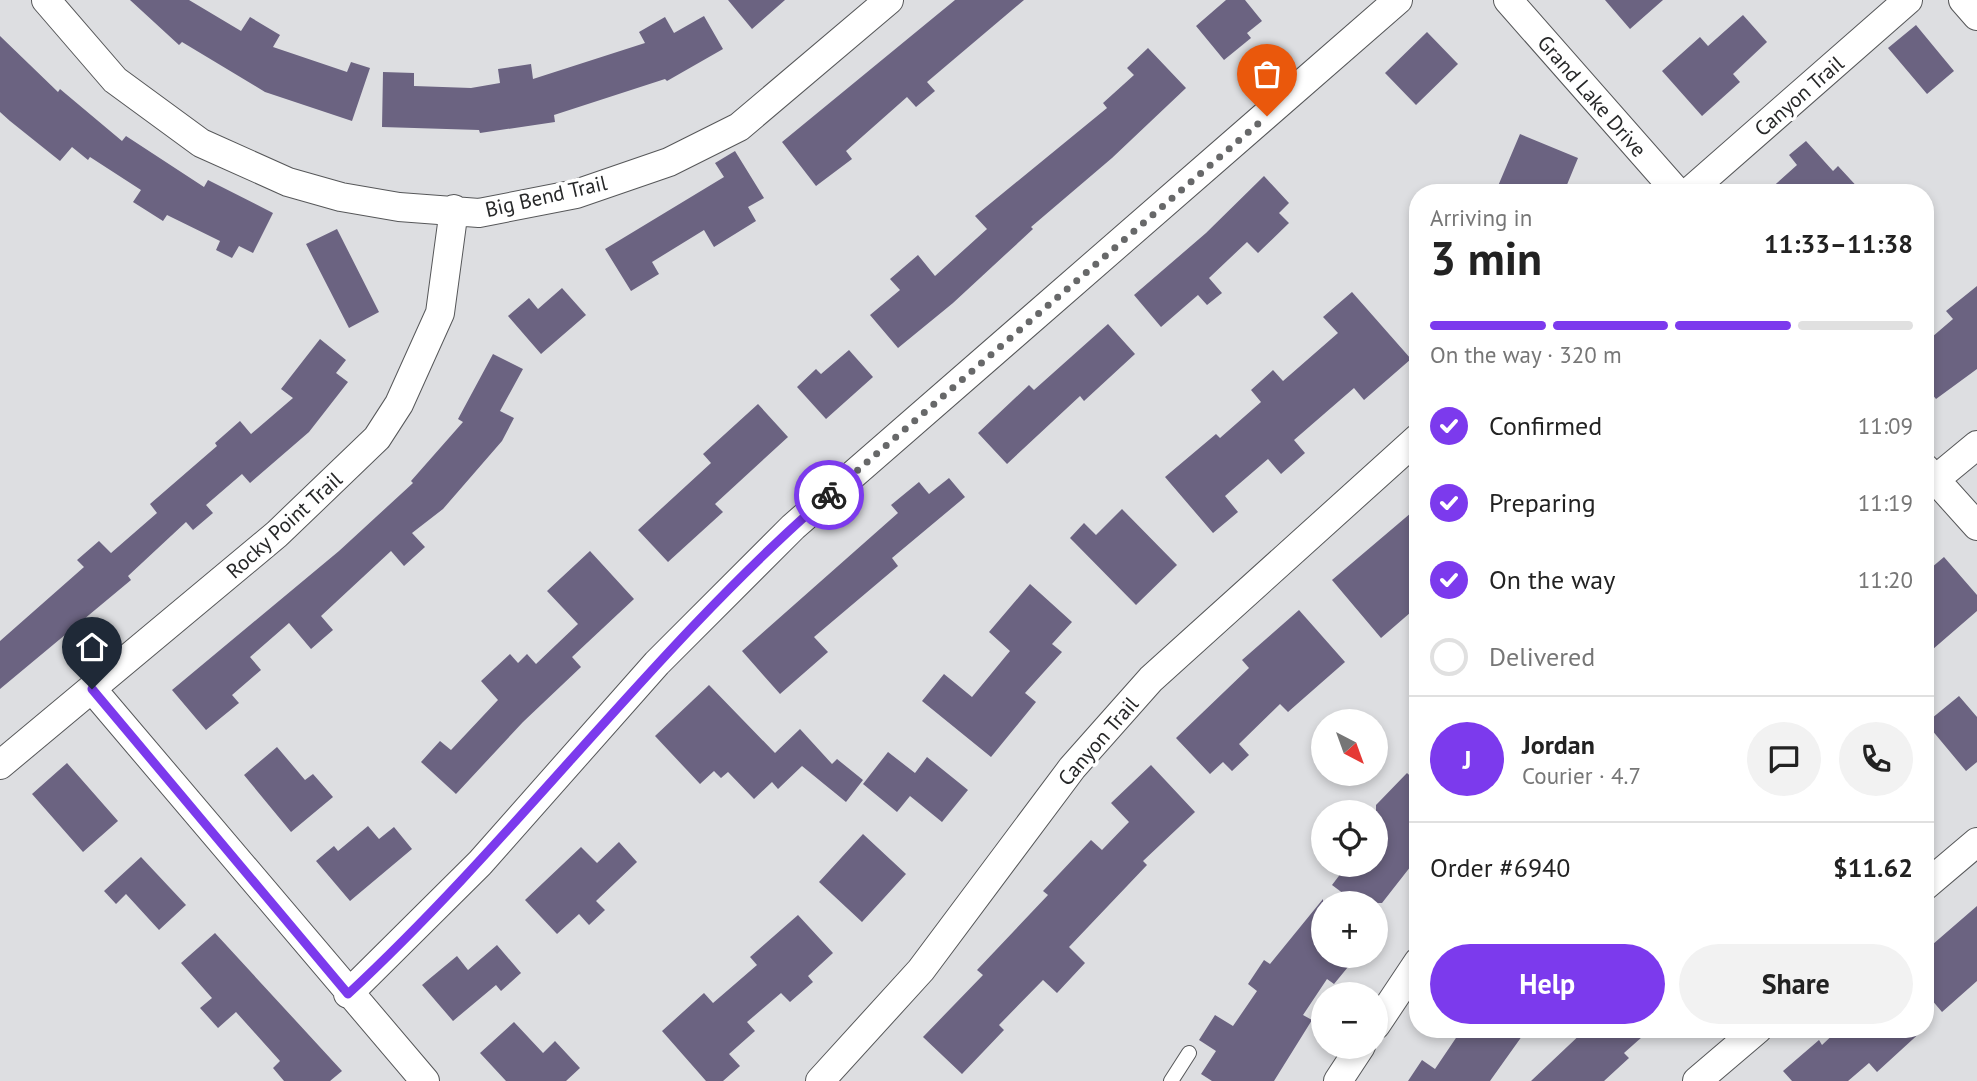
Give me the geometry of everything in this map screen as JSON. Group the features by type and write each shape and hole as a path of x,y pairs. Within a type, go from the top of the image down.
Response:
{"street":[{"name":"Big Bend Trail","path":"46,0 115,80 201,143 288,182 341,197 399,207 454,209 479,213 576,194 669,162 739,127 889,0"},
{"path":"348,994 480,863 657,663 793,527 1398,0"},
{"name":"Grand Lake Drive","path":"1508,0 1669,184"},
{"name":"Canyon Trail","path":"1698,184 1908,0"},
{"path":"1963,0 1977,16"},
{"name":"Rocky Point Trail","path":"0,765 277,534 377,438 399,404 440,313 454,209"},
{"path":"1934,474 1977,445"},
{"name":"Canyon Trail","path":"820,1081 921,970 1072,768 1151,680 1409,446"},
{"path":"1934,484 1977,526"},
{"path":"92,689 348,994 425,1081"},
{"path":"1934,878 1977,842"},
{"path":"1388,1007 1409,976"},
{"path":"1697,1081 1747,1038"},
{"path":"1338,1081 1352,1059"}],"lane":[{"path":"1171,1081 1189,1053"}],"building":[{"path":"130,0 189,0 241,31 250,17 280,35 273,47 347,72 351,62 370,68 352,121 265,92 182,42 179,45"},
{"path":"728,0 785,0 752,29"},
{"path":"955,0 1024,0 927,82 935,91 916,107 907,97 846,151 852,159 816,186 782,142"},
{"path":"1226,0 1245,0 1262,21 1247,33 1251,38 1224,60 1196,26"},
{"path":"1605,0 1663,0 1630,29"},
{"path":"1743,15 1767,42 1733,74 1740,82 1702,116 1662,71 1700,37 1708,46"},
{"path":"704,16 723,49 667,81 665,79 554,115 555,122 480,133 479,130 382,127 383,72 414,73 414,86 471,88 500,83 498,69 531,64 533,79 645,43 639,32 665,17 674,33"},
{"path":"1916,25 1954,71 1927,94 1888,48"},
{"path":"1427,32 1458,64 1416,105 1385,73"},
{"path":"0,36 58,92 60,89 122,141 126,136 204,187 208,180 273,213 253,253 239,246 232,258 216,250 220,241 167,215 163,221 133,202 141,190 90,157 88,160 72,147 60,161 10,121 0,112"},
{"path":"1148,48 1186,88 1112,158 1031,227 1033,229 953,303 898,348 870,315 900,290 890,279 918,255 935,276 987,229 975,216 1107,108 1103,103 1134,75 1127,68"},
{"path":"1520,134 1578,158 1567,184 1499,184"},
{"path":"1806,141 1833,171 1838,166 1855,184 1776,184 1797,165 1789,155"},
{"path":"735,151 764,198 748,207 756,221 714,247 704,230 652,262 659,274 631,291 605,249 724,177 715,163"},
{"path":"1264,176 1289,203 1279,213 1289,223 1258,253 1247,242 1209,278 1222,293 1207,305 1198,295 1161,327 1134,295 1206,233"},
{"path":"337,229 379,312 349,328 306,244"},
{"path":"1977,286 1977,369 1936,399 1934,335 1953,319 1946,311"},
{"path":"562,288 586,315 541,354 508,316 529,298 538,309"},
{"path":"1352,292 1409,357 1409,361 1364,400 1354,388 1294,440 1305,453 1281,474 1268,459 1225,496 1238,512 1213,533 1165,477 1216,434 1220,438 1261,402 1251,390 1273,370 1283,381 1338,333 1323,317"},
{"path":"1108,324 1135,354 1084,401 1080,396 1007,464 978,433 1029,385 1034,390"},
{"path":"320,339 346,360 336,373 348,382 309,432 250,483 242,474 206,505 213,513 193,530 186,522 128,576 131,580 0,689 0,641 84,567 77,560 99,541 111,553 157,513 150,504 217,446 215,443 240,421 251,434 293,398 281,389"},
{"path":"849,350 873,377 826,419 797,387 816,369 821,374"},
{"path":"493,354 523,369 500,411 514,418 502,441 443,509 412,533 425,547 404,566 391,551 321,616 333,630 311,649 289,623 250,657 261,670 232,695 239,703 206,730 172,690 339,551 413,483 411,481 463,422 458,419"},
{"path":"758,404 788,437 715,504 723,512 668,562 638,530 711,463 703,454"},
{"path":"949,478 965,497 892,558 898,566 814,637 828,652 780,694 742,651 898,513 891,505 919,482 929,494"},
{"path":"1122,509 1177,565 1136,605 1070,538 1084,523 1096,535"},
{"path":"1409,515 1409,614 1381,638 1332,580"},
{"path":"590,551 634,599 572,657 581,667 523,722 456,794 421,762 440,741 451,750 498,700 481,681 510,654 518,663 527,654 536,664 578,624 547,591"},
{"path":"1944,557 1977,595 1977,611 1934,648 1934,565"},
{"path":"1030,584 1072,622 1052,644 1062,652 1025,693 1036,702 991,757 922,701 944,674 972,697 1010,651 989,632"},
{"path":"1299,610 1345,662 1288,712 1280,704 1239,744 1249,755 1232,771 1223,762 1210,774 1176,738 1249,668 1242,660"},
{"path":"709,685 775,753 800,729 832,764 837,759 863,780 846,802 802,766 778,789 772,782 754,799 728,772 721,778 714,771 700,784 655,736"},
{"path":"1959,696 1977,717 1977,762 1966,771 1934,733 1934,716"},
{"path":"277,747 305,780 313,774 333,797 291,832 244,775"},
{"path":"888,752 915,773 927,757 968,790 942,822 910,796 897,812 863,784"},
{"path":"67,763 118,821 83,852 32,794"},
{"path":"1151,765 1195,812 1143,861 1147,865 1069,947 1085,963 1057,993 1043,980 999,1025 1004,1030 962,1074 923,1037 983,975 977,970 1048,895 1043,891 1091,840 1102,850 1129,822 1111,803"},
{"path":"1407,773 1409,868 1388,895 1388,891 1340,891 1332,885 1338,877 1388,877 1388,800 1381,800"},
{"path":"368,826 379,839 394,827 412,849 350,901 316,861 334,846 338,851"},
{"path":"863,834 906,874 862,922 819,882"},
{"path":"619,842 637,862 596,901 605,910 589,925 579,914 557,934 525,900 581,847 597,863"},
{"path":"141,857 186,905 159,930 126,894 116,904 104,891"},
{"path":"1977,906 1977,981 1942,1012 1934,1003 1934,943"},
{"path":"1311,914 1311,968 1347,968 1336,982 1327,979 1325,982 1311,982 1311,1003 1303,1015 1311,1022 1274,1081 1212,1081 1201,1074 1216,1051 1199,1040 1215,1015 1233,1026 1257,991 1248,984 1264,960 1270,964"},
{"path":"798,915 833,953 808,976 813,982 790,1002 781,993 747,1022 755,1031 729,1054 740,1066 723,1081 706,1081 662,1031 704,993 713,1003 757,965 750,957"},
{"path":"215,933 342,1071 330,1081 284,1081 273,1068 280,1061 236,1012 218,1028 200,1008 212,998 181,963"},
{"path":"497,945 521,973 501,991 496,985 453,1021 422,985 457,956 468,970"},
{"path":"514,1022 543,1053 555,1041 580,1068 566,1081 506,1081 480,1053"},
{"path":"1456,1038 1521,1038 1490,1081 1408,1081 1422,1060 1435,1069"},
{"path":"1576,1038 1641,1038 1624,1053 1629,1058 1604,1081 1531,1081"},
{"path":"1829,1038 1914,1038 1877,1072 1869,1063 1848,1081 1792,1081 1783,1071 1819,1040 1822,1045"}],"way so far":[{"path":"829,495 1267,116"}],"route":[{"path":"92,689 348,994 480,863 657,663 793,527 829,495"}]}
